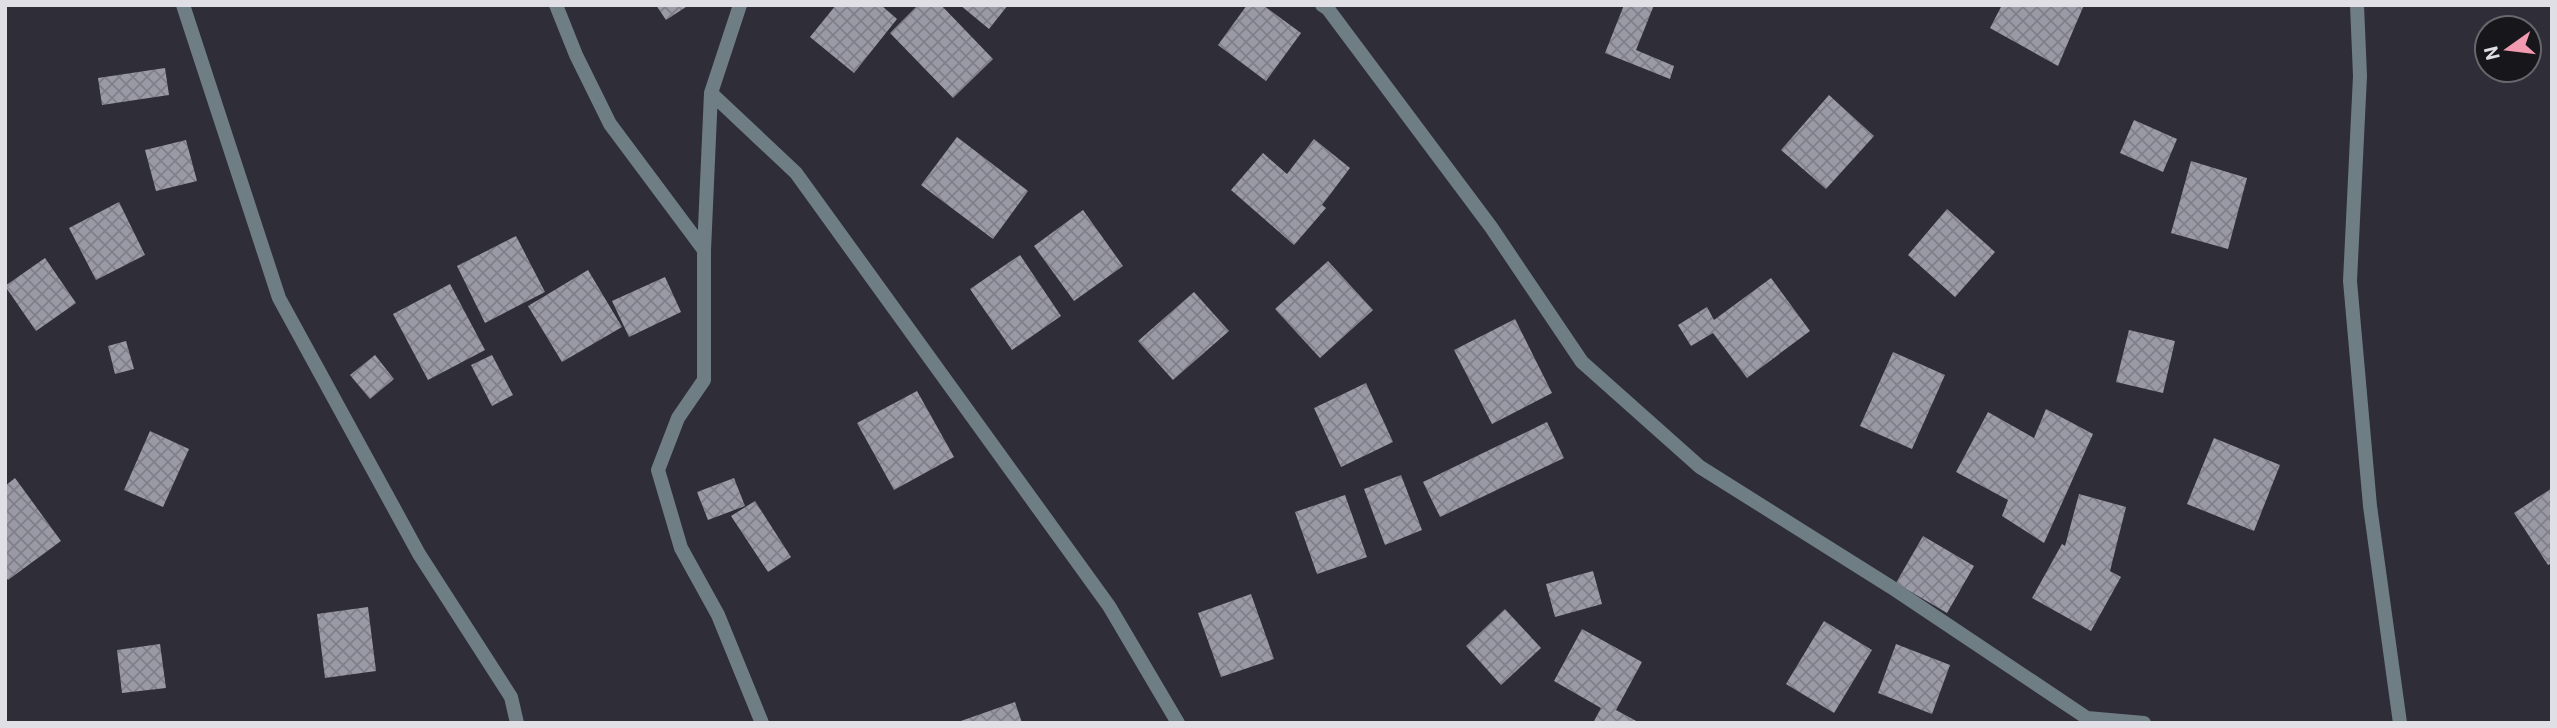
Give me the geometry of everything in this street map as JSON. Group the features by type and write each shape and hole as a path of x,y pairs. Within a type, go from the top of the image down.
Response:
{"street":[{"path":"183,5 279,299 419,554 510,697 517,723"},
{"path":"556,5 576,55 610,124 704,250"},
{"path":"740,5 711,93 704,250 704,380 678,418 658,470 681,548 718,615 762,723"},
{"path":"1322,5 1328,9 1491,227 1582,362 1700,467 1891,587 2087,718 2144,723"},
{"path":"2357,5 2360,76 2350,281 2370,506 2400,723"},
{"path":"711,93 796,173 1110,606 1178,723"}],"building":[{"path":"656,5 689,5 666,20"},
{"path":"836,5 881,5 897,19 854,73 810,37"},
{"path":"918,5 941,5 993,59 953,98 890,33"},
{"path":"960,5 1008,5 989,29"},
{"path":"1247,5 1263,5 1301,33 1266,81 1218,45"},
{"path":"1624,5 1654,5 1636,50 1674,66 1670,79 1605,53"},
{"path":"2002,5 2084,5 2058,66 1990,28"},
{"path":"165,68 169,95 102,105 98,78"},
{"path":"1829,95 1874,136 1826,189 1781,150"},
{"path":"2134,120 2177,139 2163,172 2120,153"},
{"path":"957,137 1028,191 993,239 921,185"},
{"path":"1314,139 1350,168 1322,205 1326,208 1294,245 1231,190 1263,153 1287,174"},
{"path":"186,140 197,181 156,191 145,150"},
{"path":"2191,161 2247,178 2228,249 2171,233"},
{"path":"119,202 145,255 96,280 69,228"},
{"path":"1947,209 1995,252 1955,297 1908,255"},
{"path":"1083,210 1123,266 1074,301 1034,246"},
{"path":"516,236 545,292 485,323 457,266"},
{"path":"1020,255 1061,316 1012,350 970,289"},
{"path":"45,258 76,303 36,331 5,286"},
{"path":"1328,261 1373,310 1320,358 1275,309"},
{"path":"588,270 622,327 562,362 528,306"},
{"path":"665,277 681,312 629,337 612,301"},
{"path":"1771,278 1810,331 1747,378 1713,333 1691,346 1678,325 1707,307 1714,320"},
{"path":"450,284 485,350 428,380 393,314"},
{"path":"1194,292 1229,331 1173,380 1138,341"},
{"path":"1515,319 1552,393 1492,424 1454,350"},
{"path":"2129,330 2175,341 2163,393 2116,382"},
{"path":"126,341 134,369 115,374 108,346"},
{"path":"1893,352 1945,375 1912,449 1860,426"},
{"path":"375,355 394,379 370,399 350,375"},
{"path":"492,355 513,395 492,406 471,365"},
{"path":"1366,383 1393,442 1341,467 1314,408"},
{"path":"917,391 954,457 894,490 857,423"},
{"path":"2046,409 2093,434 2044,543 2002,516 2008,500 1956,472 1988,412 2034,438"},
{"path":"1547,422 1564,458 1440,517 1423,482"},
{"path":"150,431 189,449 163,507 124,490"},
{"path":"2214,438 2280,465 2254,531 2187,504"},
{"path":"1401,475 1422,530 1385,545 1364,489"},
{"path":"15,478 61,541 8,580 5,576 5,486"},
{"path":"734,478 745,506 708,520 697,492"},
{"path":"2552,488 2552,563 2548,565 2514,513"},
{"path":"2079,494 2126,507 2110,571 2121,577 2091,631 2032,598 2062,544 2065,546"},
{"path":"1345,495 1367,557 1317,574 1295,512"},
{"path":"755,501 791,557 768,572 731,516"},
{"path":"1923,536 1974,566 1947,613 1896,583"},
{"path":"1593,571 1602,604 1555,617 1546,584"},
{"path":"1251,594 1274,659 1221,677 1198,613"},
{"path":"368,607 376,671 325,678 317,614"},
{"path":"1505,609 1541,648 1501,685 1466,646"},
{"path":"1824,621 1872,650 1834,713 1786,684"},
{"path":"1582,629 1642,662 1616,710 1640,723 1593,723 1601,708 1554,681"},
{"path":"160,644 166,688 122,693 117,650"},
{"path":"1896,644 1950,665 1932,714 1878,693"},
{"path":"1015,702 1022,723 958,723 958,722"}]}
